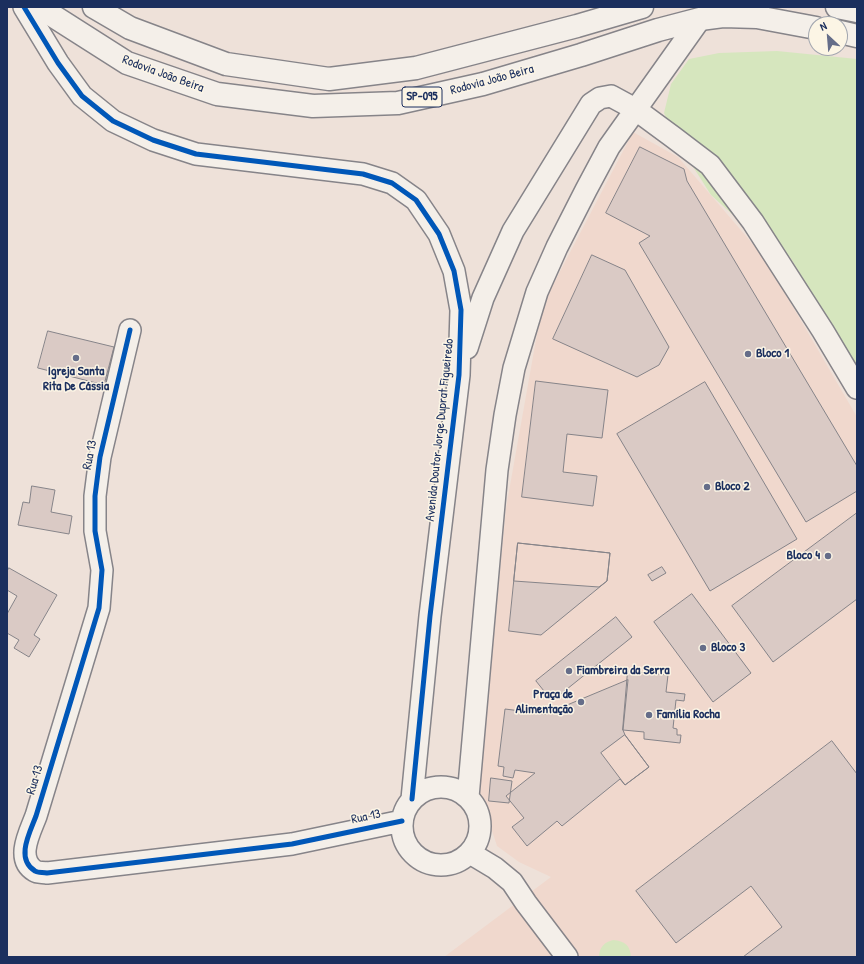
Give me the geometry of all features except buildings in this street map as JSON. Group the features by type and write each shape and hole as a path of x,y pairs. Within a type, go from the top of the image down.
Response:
{"main road":[{"name":"Rodovia João Beira","path":"39,7 127,63 217,94 313,106 398,103 482,84 581,56 651,32 700,18 722,16 757,17 808,27"},
{"name":"SP-095","path":"94,7 130,28 226,64 329,79 416,68 577,26 642,7"},
{"path":"836,7 857,11"}],"street":[{"name":"Avenida Doutor Jorge Duprat Figueiredo","path":"24,7 58,63 82,96 113,121 153,140 196,154 363,174 392,183 416,200 439,234 454,271 461,310 459,375 430,616 412,799"},
{"path":"468,797 497,470 514,368 537,292 586,190 609,147 700,18"},
{"name":"Avenida Doutor Jorge Duprat Figueiredo","path":"459,375 483,298 513,231 591,104 600,98 611,96 635,109"},
{"path":"635,109 710,165 753,222 823,331 857,388"},
{"name":"Rua 13","path":"130,330 100,458 95,496 95,531 102,570 99,608 29,835 24,853 27,864 36,871 47,873 292,844 402,821"},
{"path":"446,787 458,790 468,797 476,807 481,819 481,831 477,843 470,853 460,861 449,865 436,866 424,862 414,856 406,846 402,834 402,821 405,810 412,799 422,792 434,788 446,787"},
{"path":"470,853 494,868 512,882 567,957"}],"shaded area":[{"path":"633,132 678,157 764,257 857,417 857,957 444,957 551,877 519,862 497,846 479,791 506,508 542,306"}],"green space":[{"path":"777,51 808,54 808,56 857,59 857,368 790,257 761,230 732,214 711,195 678,143 664,113 671,84 689,59 719,53"},
{"path":"613,940 621,941 626,944 631,957 599,957 600,950 603,946 607,942"}],"cycle path":[{"path":"24,7 58,63 82,96 113,121 153,140 196,154 363,174 392,183 416,200 439,234 454,271 461,310 459,375 430,616 412,799"},
{"path":"130,330 100,457 95,496 95,531 102,570 99,608 36,816 28,837 25,853 29,866 36,872 47,873 292,844 402,821"}],"place":[{"name":"Bloco 1","path":"748,354"},
{"name":"Igreja Santa Rita De Cássia","path":"76,358"},
{"name":"Bloco 2","path":"707,487"},
{"name":"Bloco 4","path":"828,556"},
{"name":"Bloco 3","path":"703,648"},
{"name":"Fiambreira da Serra","path":"569,671"},
{"name":"Praça de Alimentação","path":"581,702"},
{"name":"Família Rocha","path":"649,715"}]}
